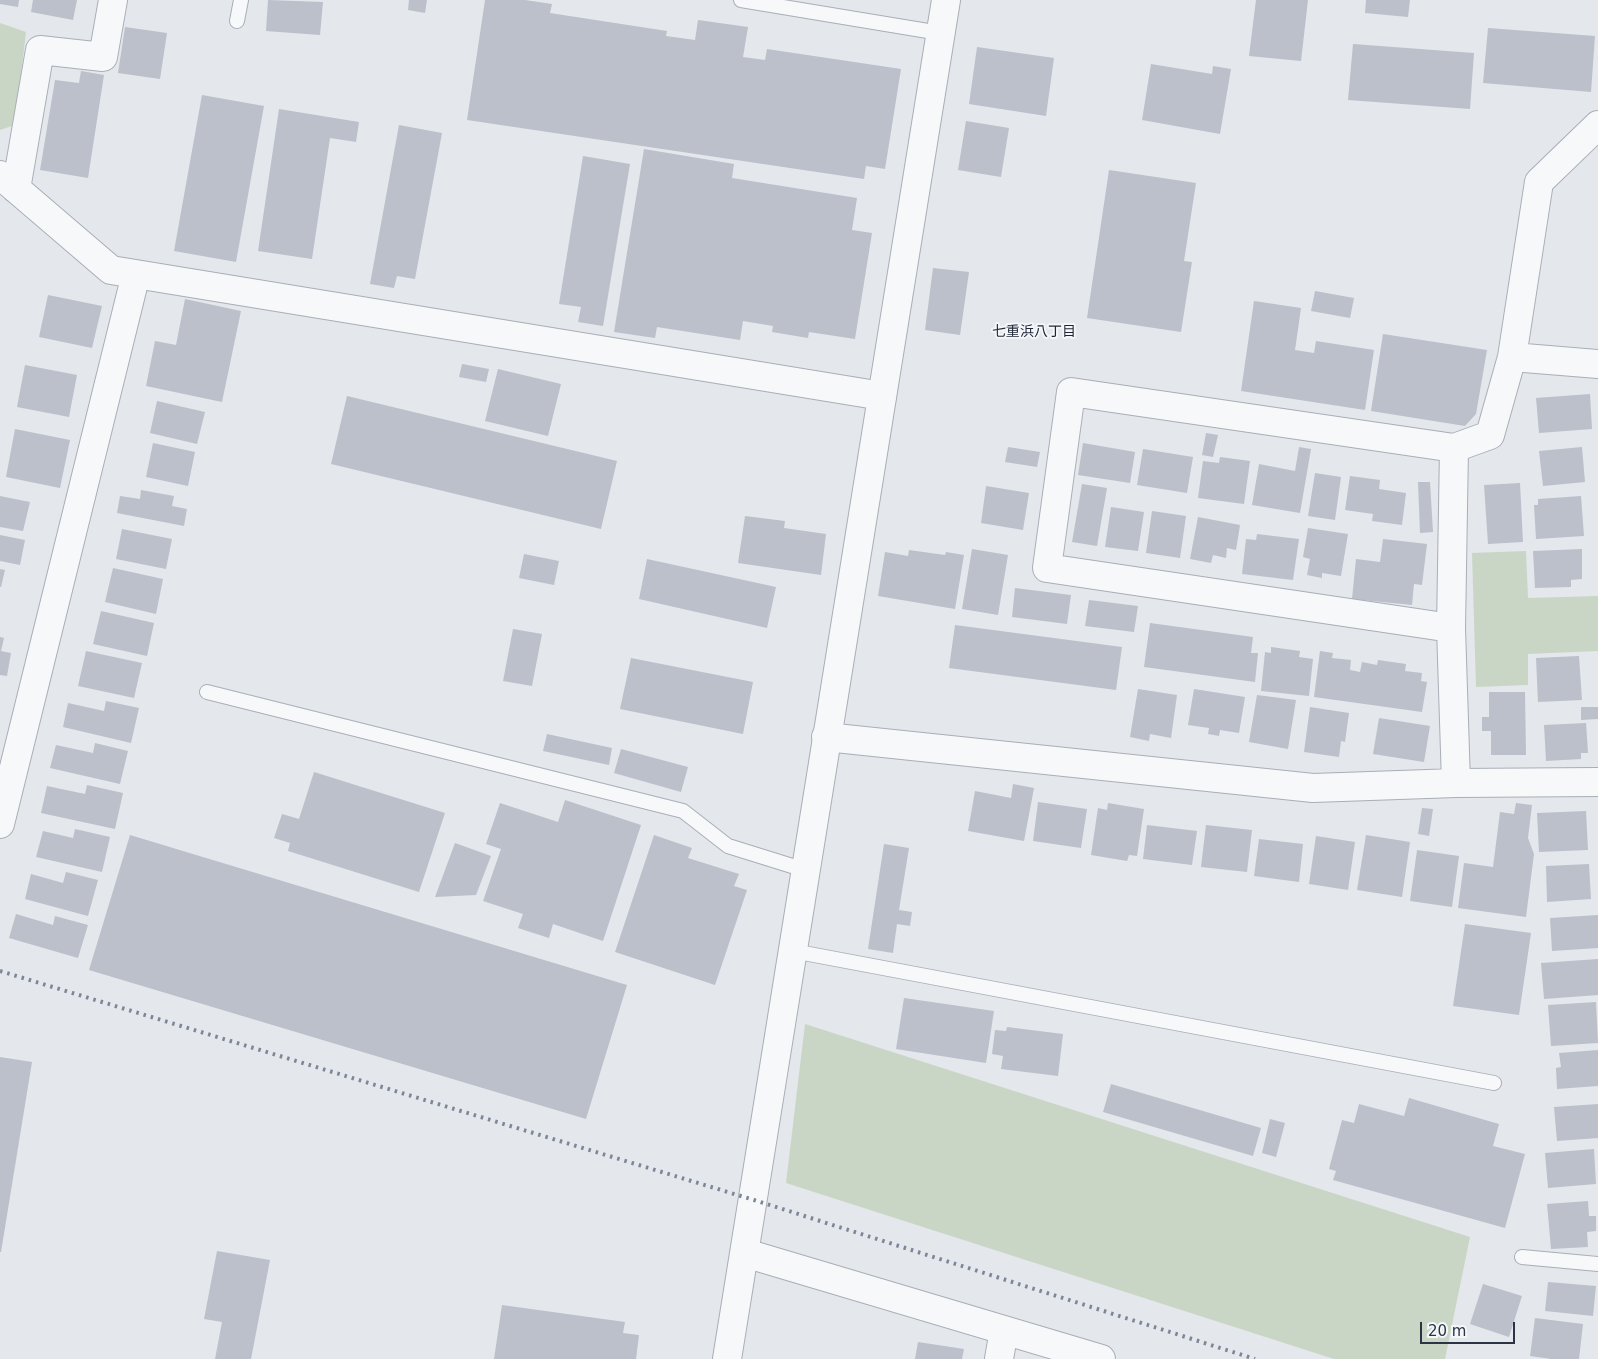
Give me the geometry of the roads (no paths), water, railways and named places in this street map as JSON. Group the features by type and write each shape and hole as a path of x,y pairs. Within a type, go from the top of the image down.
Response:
{"street":[{"path":"113,0 103,57 40,50 8,182 111,270 882,396"},
{"path":"727,1359 946,0"},
{"path":"1452,628 1048,568 1071,392 1454,448 1490,435 1512,358 1538,182 1598,125"},
{"path":"0,824 136,274"},
{"path":"1512,358 1598,364"},
{"path":"1454,448 1452,628 1456,783"},
{"path":"826,737 1314,788 1456,783 1598,782"},
{"path":"745,1252 1101,1359"},
{"path":"999,1359 1004,1330"}],"lane":[{"path":"238,20 241,0"},
{"path":"741,0 940,33"},
{"path":"207,692 684,811 728,846 805,870"},
{"path":"793,951 1494,1083"},
{"path":"1522,1257 1598,1264"}],"railway":[{"path":"0,971 754,1200 1255,1359"}],"district":[{"name":"七重浜八丁目","path":"1034,332"}]}
